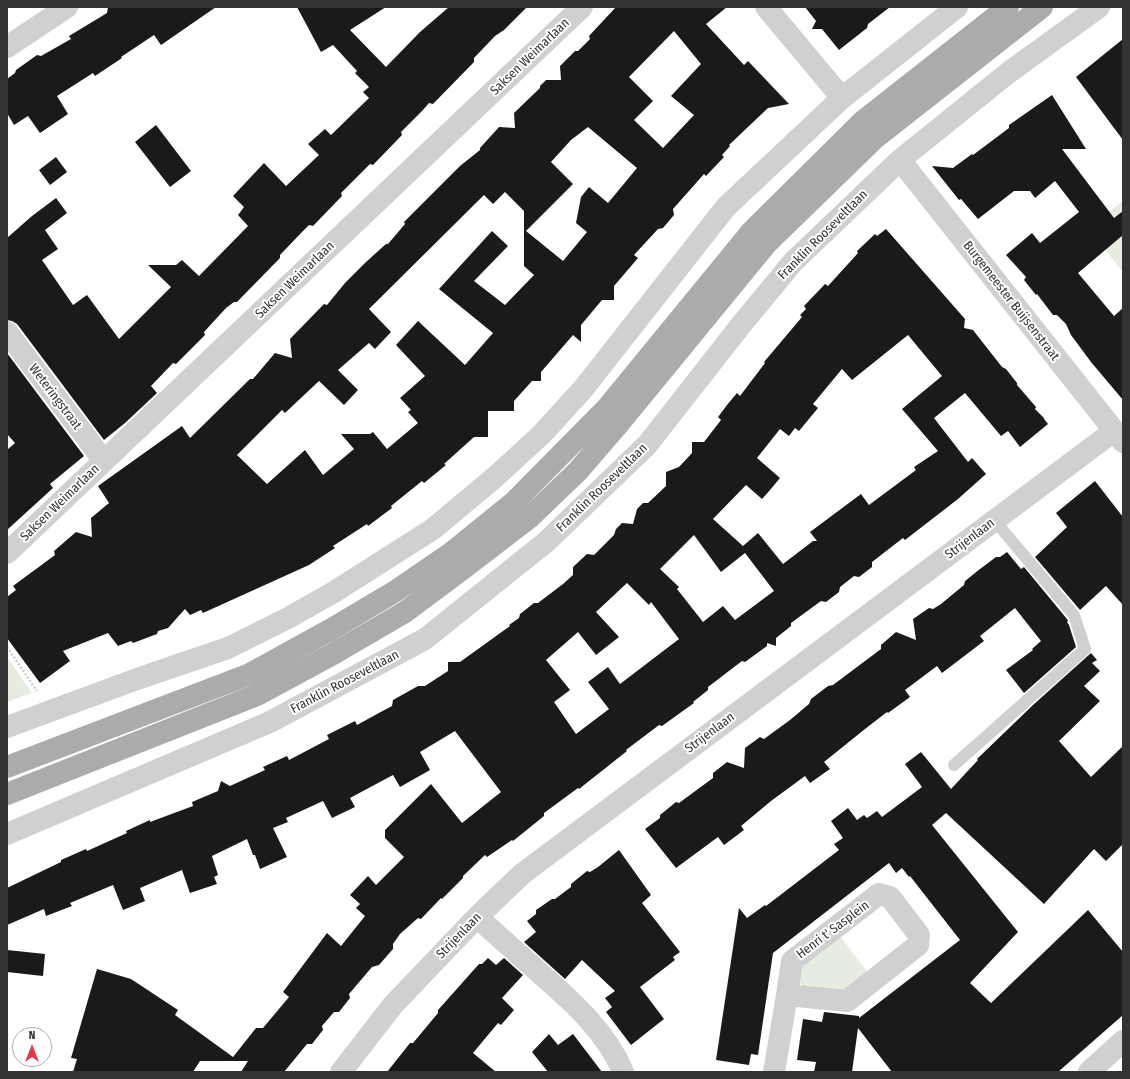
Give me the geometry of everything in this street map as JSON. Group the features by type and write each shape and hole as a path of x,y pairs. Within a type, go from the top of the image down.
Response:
{"main road":[{"path":"7,767 250,674 330,630 394,592 451,553 514,502 607,408 752,231 862,122 1008,7"},
{"path":"7,794 257,695 333,654 405,612 464,568 529,518 578,471 767,243 869,144 1042,7"}],"street":[{"path":"7,47 67,7"},
{"name":"Saksen Weimarlaan","path":"7,553 582,7"},
{"path":"766,7 842,98"},
{"path":"7,727 137,679 228,648 288,618 327,596 433,529 494,478 541,435 582,389 726,207 842,98 958,7"},
{"name":"Franklin Rooseveltlaan","path":"7,834 270,722 425,639 546,542 646,445 793,262 900,160 1008,73 1099,7"},
{"name":"Burgemeester Buijsenstraat","path":"900,160 1119,437"},
{"name":"Weteringstraat","path":"7,332 104,461"},
{"name":"Strijenlaan","path":"341,1072 393,1005 477,917 522,874 995,521 1119,437"},
{"name":"Henri t' Sasplein","path":"774,1072 792,961 879,894 890,897 919,935 918,945 847,1000 787,995"},
{"path":"477,917 573,1003 598,1032 618,1060 623,1072"},
{"path":"1089,1072 1123,1041"}],"lane":[{"path":"954,764 1085,649 1074,614 995,521"}],"path":[{"path":"7,646 49,711"}],"shaded area":[{"path":"1123,201 1123,272 1088,228"},
{"path":"7,657 32,693 7,702"},
{"path":"839,935 869,974 853,986 840,992 815,990 802,985 799,981 798,970"}],"building":[{"path":"108,7 216,7 161,45 154,35 95,76 93,73 57,96 68,114 40,133 28,116 14,125 7,113 7,79 15,73 16,70 37,55 41,56 71,39 69,36 107,13"},
{"path":"297,7 386,7 350,30 386,67 420,32 449,7 527,7 504,30 495,36 474,58 474,62 433,104 429,103 401,132 402,135 373,165 370,164 341,193 342,196 313,226 309,225 302,232 280,255 280,258 237,302 234,302 226,308 204,332 205,335 176,364 173,363 151,386 157,393 125,423 104,440 17,324 7,320 7,238 32,216 56,198 67,213 45,230 58,249 42,260 73,305 87,295 119,339 171,287 148,265 176,265 182,260 199,276 248,226 238,215 244,207 233,196 264,163 286,186 319,155 308,144 325,129 331,135 369,98 363,92 369,87 355,73 357,71 333,45 321,52"},
{"path":"616,7 727,7 706,24 744,65 748,61 789,104 768,108 729,145 730,146 722,155 724,157 706,176 704,174 673,209 674,215 663,228 658,229 634,255 638,258 614,286 614,300 602,300 581,325 581,342 573,335 541,372 541,381 532,381 514,401 514,411 488,411 488,437 474,437 444,464 446,465 424,483 422,481 391,506 392,508 368,526 367,524 333,546 335,548 309,565 203,613 201,610 190,615 185,609 168,628 133,643 131,641 118,646 108,633 63,651 70,661 40,683 7,638 7,597 16,590 13,586 55,555 54,551 76,532 92,537 91,518 109,503 98,486 182,426 190,438 250,379 253,379 275,353 292,358 290,339 324,304 327,305 345,283 366,262 386,244 388,244 405,224 404,222 460,166 480,150 480,148 499,127 515,128 514,113 540,88 546,80 561,80 560,66 590,39 589,36","holes":["674,31 701,64 671,96 694,115 663,148 634,120 653,101 629,77","588,127 637,168 608,203 589,187 581,197 576,223 587,232 563,261 526,231 573,184 551,162 571,140","505,192 524,211 524,266 534,275 505,305 474,281 508,246 492,231 439,289 493,333 465,365 418,321 396,345 425,376 400,398 411,410 408,412 418,423 387,449 373,432 370,434 341,434 354,449 323,475 305,450 267,484 237,455 282,410 285,413 319,381 344,405 358,390 338,370 369,343 375,349 391,332 369,309 484,195 493,204"]},
{"path":"805,7 890,7 868,24 867,28 839,50 822,29 812,29 816,21"},
{"path":"1123,39 1123,140 1076,77"},
{"path":"1052,95 1086,149 1062,149 1114,218 1123,211 1123,235 1078,273 1114,316 1123,308 1123,400 1091,362 1071,335 1066,324 1057,315 1053,315 1024,280 1026,277 1006,255 1032,233 1040,243 1079,212 1055,181 1035,198 1030,191 1014,191 978,219 961,199 959,200 932,166 953,168 972,154 973,155 1009,128 1009,125"},
{"path":"156,125 191,171 170,187 135,142"},
{"path":"56,157 67,172 50,185 39,170"},
{"path":"886,229 965,319 964,328 973,330 1002,367 1006,369 1017,385 1036,407 1035,409 1048,424 1020,447 1008,431 1001,436 965,393 934,418 968,462 972,458 986,474 958,499 905,540 903,538 872,562 872,567 859,577 854,576 840,587 839,592 826,602 821,601 791,623 791,626 776,638 776,646 767,643 767,646 745,662 742,661 708,687 708,690 693,702 694,703 662,726 659,725 579,789 578,788 544,813 544,816 513,841 512,840 487,857 485,855 421,919 418,918 400,934 393,944 393,949 379,965 372,967 349,994 350,998 339,1012 334,1012 322,1026 323,1030 312,1044 307,1044 284,1072 241,1072 248,1061 200,1061 193,1072 73,1072 77,1059 71,1058 97,969 131,979 178,1010 175,1015 233,1057 256,1028 263,1028 289,997 283,992 327,933 341,946 365,916 356,908 360,904 350,895 368,876 376,885 404,857 385,838 385,830 431,784 462,823 501,792 455,731 420,752 430,770 400,787 393,775 350,798 355,807 332,818 323,801 286,818 288,822 273,828 287,857 260,869 247,839 212,856 218,875 214,877 217,884 190,893 182,870 140,888 145,901 123,910 113,885 70,903 72,906 46,916 44,909 7,925 7,888 61,862 61,860 86,849 87,851 127,833 126,831 150,820 150,822 193,806 192,802 218,791 221,781 230,786 265,770 263,767 287,756 289,760 329,739 327,735 355,721 357,725 392,706 393,700 418,686 425,686 448,671 448,662 460,662 510,626 509,625 519,618 520,614 534,603 538,603 573,575 573,567 587,554 594,555 614,535 616,529 622,523 633,524 637,509 643,503 648,503 666,486 666,472 679,467 692,453 692,442 704,442 721,420 718,417 727,405 737,393 740,396 765,363 764,362 802,317 800,315 806,309 804,306 825,284 828,286 858,253 857,251 875,234 877,236","holes":["908,335 942,376 902,409 938,451 914,467 916,470 869,505 861,494 810,532 817,541 813,541 783,564 758,533 743,546 713,519 746,485 762,499 770,490 780,478 757,458 780,429 789,436 795,428 799,431 818,408 813,404 842,369 852,380","694,535 721,572 745,553 774,591 735,620 723,606 703,622 677,589 679,587 660,569","627,583 649,605 651,602 679,639 620,684 608,667 588,682 609,709 576,734 554,702 570,690 546,660 578,632 596,655 619,637 596,612"]},
{"path":"7,353 84,456 50,484 53,488 7,530 7,450 15,443 7,434"},
{"path":"1095,481 1123,517 1123,605 1106,586 1080,610 1035,557 1067,527 1056,513"},
{"path":"1007,552 1021,569 1024,567 1067,619 1076,647 1024,693 1006,670 1033,650 1032,649 1041,641 1015,608 980,636 984,641 942,673 937,666 905,690 910,697 888,713 887,712 824,762 830,769 810,783 805,776 771,801 741,826 744,830 724,845 718,837 676,868 645,829 660,818 660,815 676,802 679,803 713,778 713,773 727,762 744,768 745,748 760,737 764,739 790,720 809,704 811,699 828,686 833,685 881,649 881,645 896,632 916,640 913,619 929,608 933,609 941,604 964,585 965,581 980,569 996,557 1000,557"},
{"path":"1091,653 1097,660 1092,663 1100,671 1084,686 1100,701 1059,741 1091,777 1123,746 1123,844 1106,861 1094,849 1044,904 946,813 932,825 1018,932 970,983 991,1003 1088,910 1123,952 1123,1015 1058,1072 892,1072 858,1028 852,1072 814,1072 816,1062 797,1060 803,1019 822,1022 824,1012 859,1016 859,1018 960,940 910,876 909,877 902,868 896,873 889,863 773,953 758,1055 751,1054 749,1065 716,1060 739,908 747,918 765,905 766,906 839,850 834,844 843,838 831,821 848,808 857,820 864,815 867,818 877,811 882,817 922,787 905,764 921,752 951,789 978,760 977,759 1033,705"},
{"path":"619,850 651,895 642,903 680,952 673,957 675,960 640,987 664,1019 631,1045 606,1012 612,1007 605,998 615,991 582,960 565,979 524,942 536,932 527,921 536,914 536,910 552,899 555,899 571,887 571,884 587,871 590,872 598,867"},
{"path":"7,950 45,954 43,976 7,972"},
{"path":"488,958 496,965 504,958 523,975 502,998 514,1010 501,1025 498,1023 473,1053 496,1072 387,1072 410,1043 413,1043 438,1013 438,1010 479,964 482,964"},
{"path":"549,1034 558,1045 573,1034 602,1072 548,1072 532,1052"}]}
